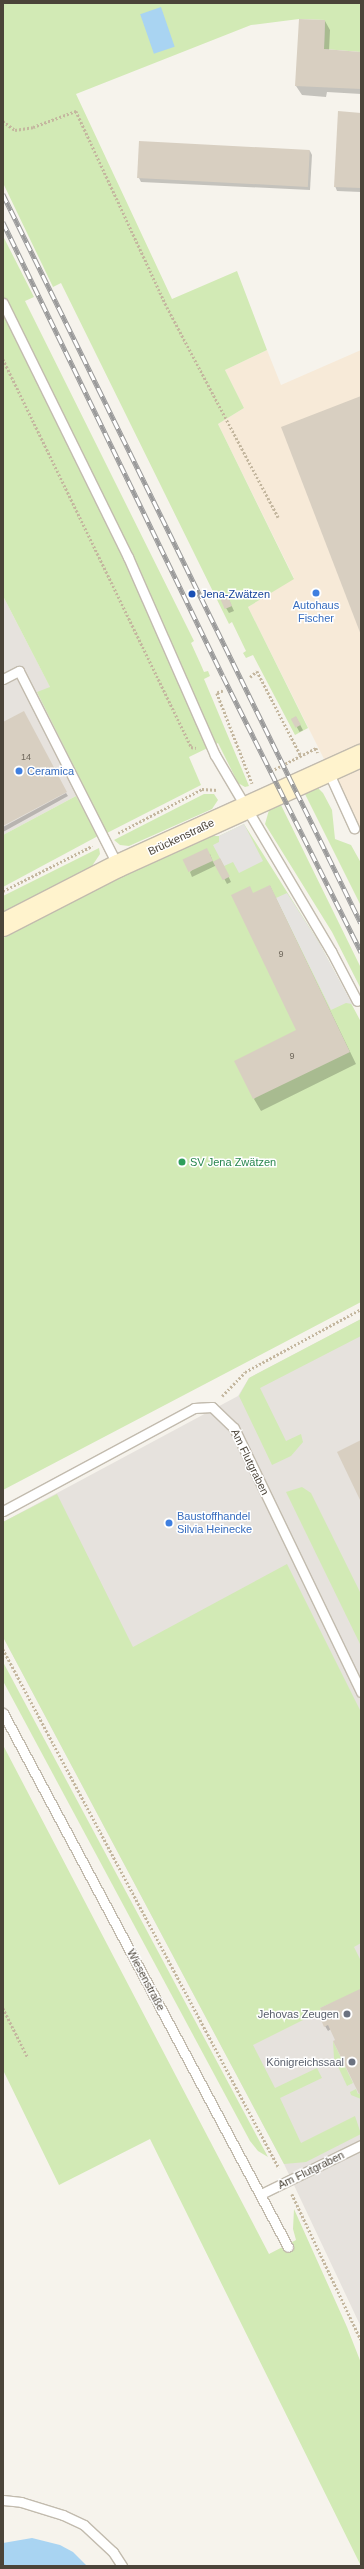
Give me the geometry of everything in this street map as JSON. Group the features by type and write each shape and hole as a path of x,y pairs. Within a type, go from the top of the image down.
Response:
{"street":[{"name":"Brückenstraße","path":"3,925 241,802 328,770 361,756"}],"lane":[{"path":"3,303 128,557 215,755 241,802 331,950 357,1001"},
{"path":"3,679 19,671 118,866"},
{"path":"328,770 354,828"},
{"path":"3,1511 194,1408 212,1407"},
{"name":"Am Flutgraben","path":"212,1407 234,1428 361,1692"},
{"name":"Wiesenstraße","path":"3,1712 288,2247"},
{"name":"Am Flutgraben","path":"261,2194 361,2145"},
{"path":"3,2500 21,2502 63,2515 84,2525 113,2552 122,2566"}],"path":[{"path":"3,121 15,130 34,127 76,111 167,307 278,517"},
{"path":"3,358 191,747 215,755"},
{"path":"250,677 257,671 301,756 264,774"},
{"path":"223,691 218,693 251,780 258,777"},
{"path":"3,891 202,789 220,790 241,802"},
{"path":"212,1407 245,1372 361,1309"},
{"path":"3,1649 286,2182 361,2340"},
{"path":"3,2008 28,2058"}],"shaded area":[{"name":"Autohaus Fischer","path":"267,350 281,385 361,350 361,833 248,607 294,578 218,424 244,408 225,370"},
{"path":"3,596 101,785 76,796 3,835"},
{"path":"244,824 263,861 239,873 233,862 224,866 213,845 219,842 219,836"},
{"path":"287,893 318,941 352,1004 346,1003 331,1010 276,898"},
{"path":"361,1319 361,2327 284,2164 3,1637 3,1522 238,1396 249,1378"}],"green space":[{"path":"3,3 361,3 361,52 324,49 325,20 299,19 251,25 76,94 172,299 237,271 267,350 225,370 244,408 218,424 294,579 248,607 308,728 295,735 253,655 246,658 243,653 246,651 232,622 229,624 61,283 53,287 3,183"},
{"path":"3,236 34,297 25,301 194,641 191,643 204,672 208,671 210,676 204,679 249,786 245,787 238,783 218,743 189,757 201,785 107,833 37,692 50,687 3,596"},
{"path":"316,786 323,793 332,810 335,839 351,845 361,863 361,906 304,792"},
{"path":"204,794 214,794 218,800 212,809 129,846 120,845 114,840"},
{"path":"76,796 98,836 3,887 3,835"},
{"path":"281,805 361,968 361,989 332,932 265,824 269,810"},
{"name":"SV Jena Zwätzen","path":"244,824 318,941 361,1022 361,1302 3,1490 3,938 123,876 208,836 219,836"},
{"path":"99,848 100,854 92,866 3,913 3,896"},
{"path":"361,1319 361,1336 260,1388 286,1441 301,1434 303,1442 291,1456 272,1465 239,1396 249,1378"},
{"path":"302,1487 311,1493 361,1594 361,1646 286,1492"},
{"path":"57,1494 133,1647 287,1564 361,1712 361,1943 354,1947 361,1961 361,1990 320,2008 321,2011 253,2045 275,2088 317,2068 322,2078 280,2098 301,2143 355,2116 361,2134 306,2162 284,2164 3,1637 3,1522"},
{"path":"3,1662 268,2157 258,2151 250,2141 3,1681"},
{"path":"3,1745 269,2254 296,2240 293,2229 294,2209 347,2327 361,2363 361,2566 150,2139 59,2185 3,2070"},
{"path":"333,2041 353,2083 347,2086 334,2058"},
{"path":"356,2089 358,2094 361,2093 361,2099 351,2095 350,2092"}],"water":[{"path":"161,7 175,47 154,54 140,14"},
{"path":"32,2538 60,2545 73,2552 87,2566 3,2566 3,2543"}],"building":[{"path":"299,19 325,20 324,49 361,52 361,89 295,86"},
{"path":"338,111 361,113 361,188 334,187"},
{"path":"139,141 310,150 308,187 137,178"},
{"path":"361,396 361,635 281,427"},
{"path":"227,594 232,606 225,609 220,597"},
{"path":"24,711 67,792 3,826 3,722"},
{"path":"296,716 301,725 296,728 291,719"},
{"path":"207,848 213,861 188,872 183,859"},
{"path":"220,858 230,877 223,880 213,862"},
{"path":"270,885 350,1052 253,1099 234,1061 296,1030 231,895 250,886 253,893"},
{"path":"361,1440 361,1502 337,1452"},
{"name":"Königreichssaal","path":"360,1989 361,2092 359,2094 333,2041 335,2040 328,2025 324,2027 320,2017 323,2015 320,2008"}],"railway":[{"path":"3,194 361,923"},
{"path":"3,222 223,676 361,952"}],"place":[{"name":"Autohaus Fischer","path":"316,593"},
{"name":"Jena-Zwätzen","path":"192,594"},
{"name":"Ceramica","path":"19,771"},
{"name":"SV Jena Zwätzen","path":"182,1162"},
{"name":"Baustoffhandel Silvia Heinecke","path":"169,1523"},
{"name":"Jehovas Zeugen","path":"347,2014"},
{"name":"Königreichssaal","path":"352,2062"}]}
